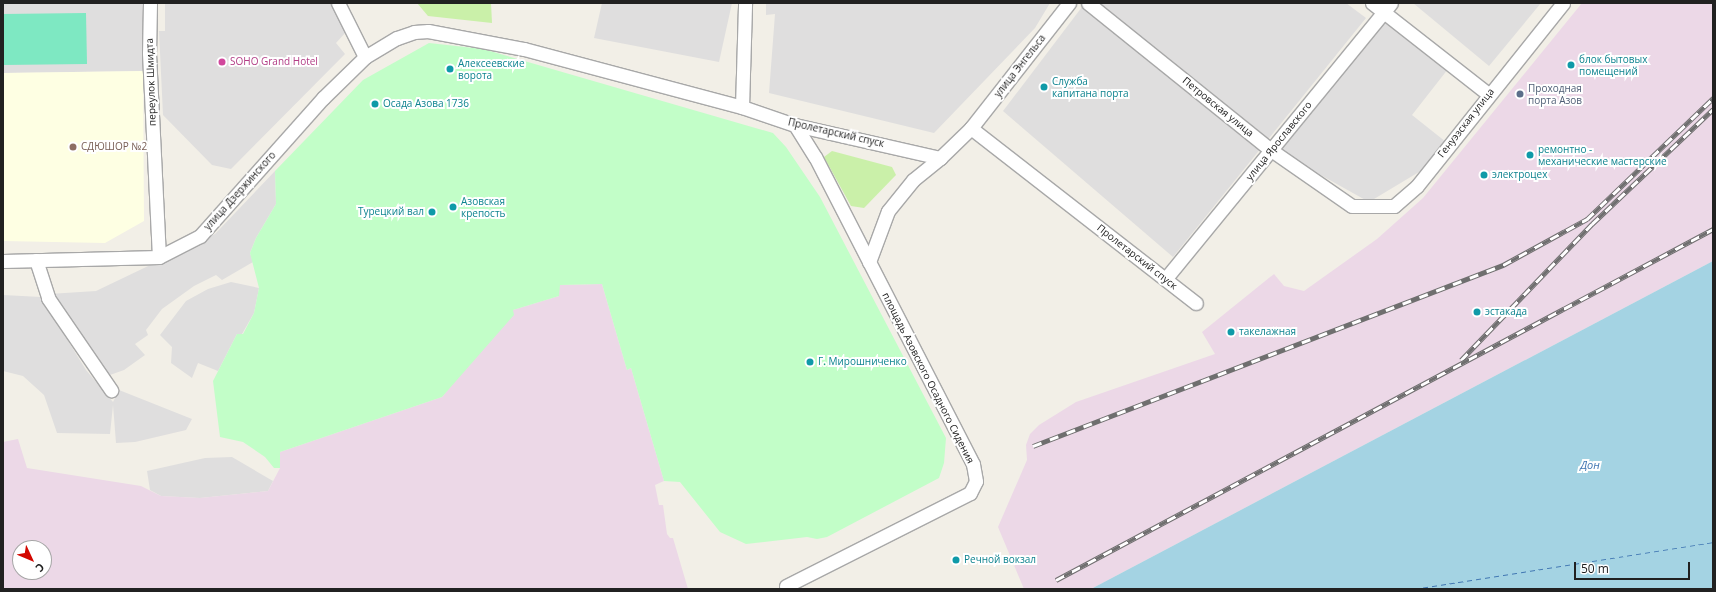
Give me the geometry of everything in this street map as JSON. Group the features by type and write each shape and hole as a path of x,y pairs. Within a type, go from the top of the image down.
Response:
{"street":[{"name":"переулок Шмидта","path":"150,3 149,53 159,257"},
{"path":"338,3 365,57"},
{"path":"742,107 745,3"},
{"name":"улица Энгельса","path":"971,128 1069,3"},
{"name":"Петровская улица","path":"1088,3 1271,150 1352,206"},
{"path":"1372,3 1388,8 1488,94"},
{"name":"Генуэзская улица","path":"1352,206 1394,206 1417,186 1488,94 1563,3"},
{"name":"улица Ярославского","path":"1166,278 1388,8"},
{"name":"Пролетарский спуск","path":"414,32 428,31 524,49 742,107 795,125 940,158"},
{"name":"улица Дзержинского","path":"3,261 159,257 200,236 323,98 365,57 396,38 414,32"},
{"name":"площадь Азовского Осадного Сидения","path":"786,586 970,493 976,481 973,464 869,262 795,125"},
{"path":"869,262 888,211 913,180 940,158 971,128"},
{"name":"Пролетарский спуск","path":"971,128 1166,278 1196,304"},
{"path":"36,260 48,298 111,390"}],"shaded area":[{"path":"3,3 143,3 143,71 3,73"},
{"path":"165,3 336,3 346,32 336,43 345,54 231,169 212,165 163,115 159,31 165,31"},
{"path":"602,3 732,3 719,62 594,38"},
{"path":"766,3 1050,3 1035,28 934,133 769,93 775,14 766,15"},
{"path":"1085,3 1346,3 1366,18 1173,257 1003,111"},
{"path":"1413,3 1541,3 1489,66"},
{"path":"1582,3 1713,3 1713,261 1091,589 1024,589 998,527 1027,460 1026,445 1030,434 1039,425 1076,402 1215,354 1202,332 1274,274 1284,286 1304,291 1377,239 1423,198"},
{"path":"1384,18 1448,69 1412,115 1446,142 1424,169 1369,202 1276,150"},
{"name":"СДЮШОР №2","path":"143,71 144,221 105,243 3,241 3,73"},
{"path":"275,171 276,204 256,238 250,253 253,262 222,280 216,275 194,286 162,309 146,330 148,335 135,344 145,355 124,370 107,376 49,294 96,291 215,234"},
{"path":"231,282 259,288 254,313 242,334 237,334 218,371 198,363 192,378 171,363 172,347 160,335 186,301 208,289"},
{"path":"602,284 627,370 631,368 664,481 655,485 659,505 663,505 667,534 670,538 673,538 688,589 3,589 3,442 18,439 27,468 141,486 161,496 200,498 268,491 280,468 280,452 442,397 513,310 559,296 559,285"},
{"path":"3,295 41,297 86,370 113,402 119,390 192,419 186,430 135,442 116,443 113,405 110,434 57,433 44,395 23,376 3,371"},
{"path":"232,457 273,481 268,491 200,498 161,496 150,490 147,471 205,458"}],"green space":[{"path":"417,3 491,3 492,23 428,16"},
{"path":"86,13 87,64 3,65 3,14"},
{"path":"429,43 483,49 773,133 786,147 820,197 946,438 944,463 939,478 827,537 817,539 807,537 746,544 720,532 680,482 664,481 631,368 627,370 602,284 560,285 559,296 513,310 514,315 442,397 280,452 280,468 274,468 265,457 243,442 220,437 213,381 237,334 243,334 254,313 259,288 250,253 256,238 276,204 275,171 363,80"},
{"path":"832,151 892,167 896,175 864,208 851,206 824,157"}],"water":[{"name":"Дон","path":"1713,261 1713,589 1091,589"}],"ferry route":[{"path":"1414,589 1713,542"}],"railway":[{"path":"1033,446 1503,265 1587,219 1713,98"},
{"path":"1461,360 1592,224 1713,109"},
{"path":"1056,580 1713,229"}],"place":[{"name":"SOHO Grand Hotel","path":"222,62"},
{"name":"блок бытовых помещений","path":"1571,65"},
{"name":"Алексеевские ворота","path":"450,69"},
{"name":"Служба капитана порта","path":"1044,87"},
{"name":"Проходная порта Азов","path":"1520,94"},
{"name":"Осада Азова 1736","path":"375,104"},
{"name":"СДЮШОР №2","path":"73,147"},
{"name":"ремонтно - механические мастерские","path":"1530,155"},
{"name":"электроцех","path":"1484,175"},
{"name":"Азовская крепость","path":"453,207"},
{"name":"Турецкий вал","path":"432,212"},
{"name":"эстакада","path":"1477,312"},
{"name":"такелажная","path":"1231,332"},
{"name":"Г. Мирошниченко","path":"810,362"},
{"name":"Речной вокзал","path":"956,560"}]}
